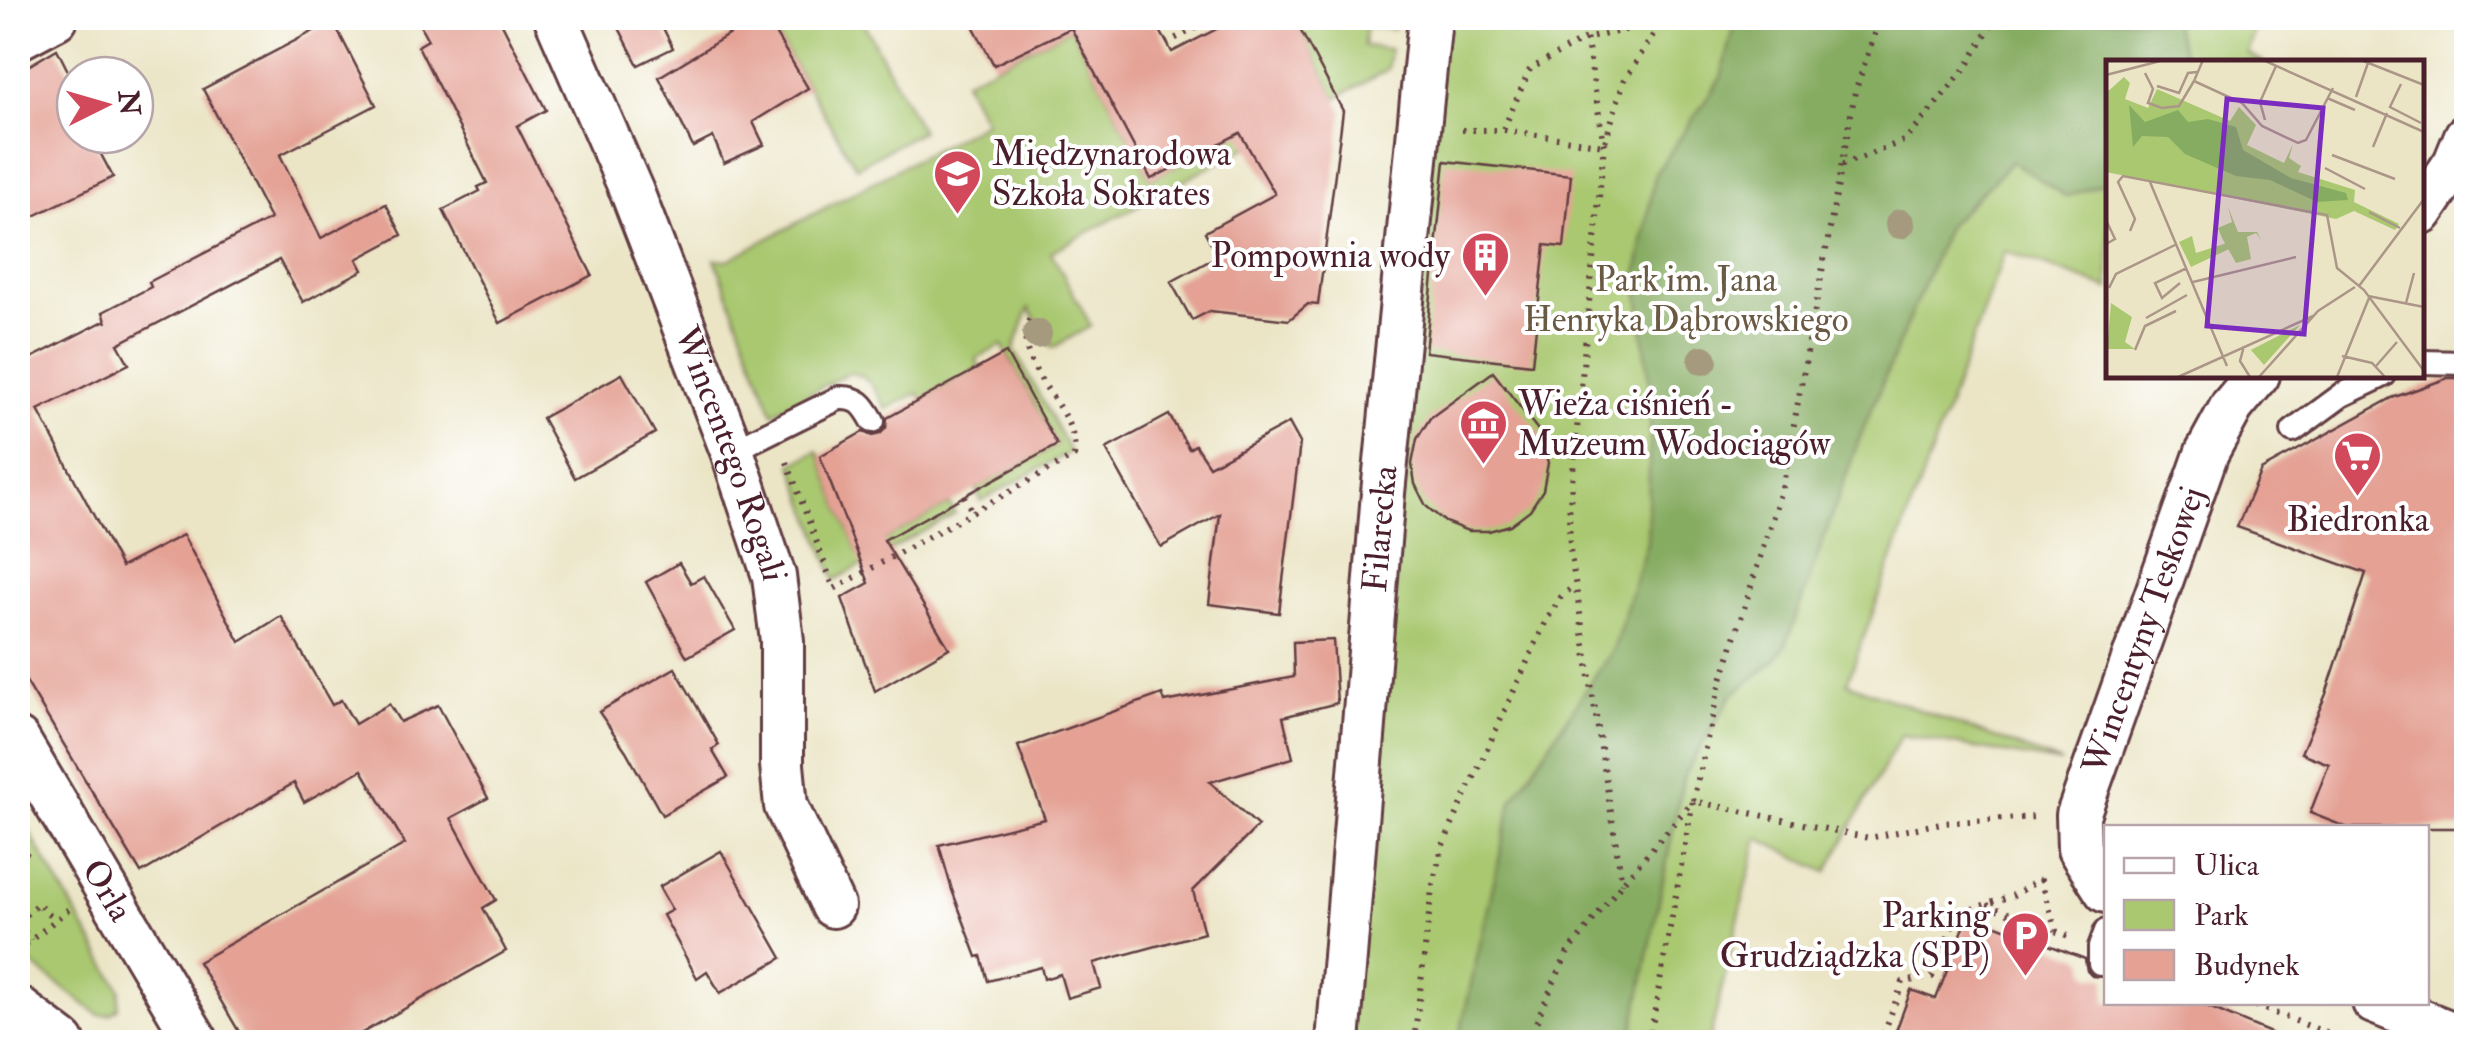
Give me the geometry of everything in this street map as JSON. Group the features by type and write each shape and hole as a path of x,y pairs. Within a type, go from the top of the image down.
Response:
{"street":[{"path":"18,38 56,18"},
{"name":"Wincentego Rogali","path":"556,18 632,192 732,451 774,576 782,641 782,765 786,806 833,906"},
{"name":"Filarecka","path":"1338,1042 1383,493 1430,18"},
{"path":"2424,209 2455,163 2466,136"},
{"name":"Wincentyny Teskowej","path":"2104,887 2079,849 2078,814 2208,452 2232,406 2255,378"},
{"name":"Orla","path":"18,740 197,1042"},
{"path":"2381,1005 2457,1038"},
{"path":"18,1008 63,1042"}],"lane":[{"path":"2424,362 2466,363"},
{"path":"2293,431 2342,396 2378,378"},
{"path":"732,451 840,398 852,397 862,404 872,421"}],"path":[{"path":"1166,44 1216,18"},
{"path":"1582,18 1604,145"},
{"path":"1649,1042 1693,801 1718,692 1783,484 1855,92 1880,18"},
{"path":"1842,165 1906,140 1967,67 1996,18"},
{"path":"1503,130 1530,68 1585,39 1663,20"},
{"path":"1622,883 1575,585 1569,514 1604,145 1624,82 1663,20"},
{"path":"1172,30 1176,38"},
{"path":"1419,130 1503,130 1604,145"},
{"path":"775,428 834,588 1074,456 1074,437 1023,343 1033,313"},
{"path":"964,496 972,512"},
{"path":"1414,1042 1432,889 1442,847 1546,621 1561,597 1575,585"},
{"path":"1693,801 1869,838 1941,823 2042,816 2040,830"},
{"path":"1532,1042 1538,1018 1568,954 1622,883 1693,801"},
{"path":"2038,868 2056,932"},
{"path":"1886,1042 1882,1038 1903,982 1932,977 1957,914 2014,895 2042,880"},
{"path":"18,951 78,901"},
{"path":"32,940 18,923 38,904 54,921"},
{"path":"1986,904 2102,948"},
{"path":"2254,1005 2351,1042"}],"green space":[{"path":"766,18 861,18 921,131 856,167"},
{"path":"1294,18 1394,18 1393,29 1365,27 1364,46 1390,49 1388,69 1336,98"},
{"name":"Park im. Jana Henryka Dąbrowskiego","path":"1430,18 2259,18 2247,53 2260,60 2106,60 2106,288 2005,251 1847,683 2062,763 1901,735 1827,872 1758,838 1709,1042 1338,1042"},
{"path":"1737,18 2172,18 2186,60 2106,60 2106,182 2066,197 2012,161 1948,225 1858,442 1786,645 1772,663 1732,695 1684,775 1631,1042 1458,1042 1512,801 1614,647 1647,542 1651,398 1637,276 1655,174 1721,78"},
{"path":"1071,28 1151,179 1220,143 1212,125 1271,134 1051,252 1091,326 1052,348 1029,308 1014,349 1070,452 981,501 976,489 1057,445 1002,345 976,359 980,368 922,399 918,393 886,409 867,380 848,373 773,413 715,259 728,260 985,122 964,81"},
{"path":"818,451 858,554 950,504 955,514 835,580 792,464"},
{"path":"18,813 120,989 118,1008 110,1014 99,1015 18,954"}],"building":[{"path":"416,18 499,18 546,110 517,126 592,275 500,323 443,210 480,191 478,187 487,183 418,46 428,40"},
{"path":"614,18 658,18 673,48 638,65"},
{"path":"756,18 766,18 808,88 753,122 764,145 724,163 713,137 693,147 659,77"},
{"path":"969,18 1153,18 1172,52 1238,18 1294,18 1343,111 1318,305 1308,304 1289,320 1210,311 1192,320 1171,282 1218,256 1205,232 1275,194 1240,133 1151,179 1071,28 994,65"},
{"path":"333,21 376,105 280,155 321,238 386,204 402,235 357,259 363,270 303,302 279,260 118,344 129,364 38,410 121,567 183,535 240,642 281,616 332,705 341,700 355,724 389,704 400,722 438,705 488,798 451,818 496,900 483,908 506,951 346,1042 245,1042 198,962 405,844 362,770 304,802 294,783 141,873 18,668 18,365 106,320 103,312 151,287 149,282 270,219 203,89"},
{"path":"57,49 60,55 55,55 55,155 101,155 113,177 18,224 18,72"},
{"name":"Pompownia wody","path":"1445,161 1571,175 1564,247 1545,245 1532,364 1425,352"},
{"path":"1006,353 1057,445 884,540 949,648 875,691 842,598 869,583 820,456 863,432 880,434 886,428 887,418"},
{"path":"1493,372 1541,434 1548,463 1543,490 1530,510 1510,525 1468,531 1445,522 1426,506 1415,484 1412,464 1417,439 1430,418"},
{"path":"622,374 655,433 575,478 542,418"},
{"path":"2448,378 2466,378 2466,828 2340,825 2310,813 2329,764 2301,753 2326,694 2366,573 2237,527 2261,470 2392,398"},
{"path":"1169,415 1189,449 1195,445 1209,466 1289,423 1300,443 1279,613 1209,604 1220,514 1161,547 1106,449"},
{"path":"679,563 691,583 704,576 735,630 687,657 646,582"},
{"path":"1333,640 1337,703 1283,717 1293,758 1210,782 1258,826 1193,891 1204,933 1094,963 1101,988 1067,998 1060,974 1044,979 1041,967 988,981 952,890 939,845 1045,819 1018,746 1162,694 1165,702 1294,677 1293,642"},
{"path":"675,668 719,745 712,750 728,777 662,815 599,712"},
{"path":"721,851 782,958 720,993 707,971 697,978 663,915 672,910 659,887"},
{"name":"Parking Grudziądzka (SPP)","path":"1969,914 2085,959 2092,976 2104,977 2104,1005 2204,1005 2292,1042 1892,1042 1911,990 1936,999"}],"place":[{"name":"Międzynarodowa Szkoła Sokrates","path":"957,216"},
{"name":"Pompownia wody","path":"1485,298"},
{"name":"Wieża ciśnień - Muzeum Wodociągów","path":"1483,466"},
{"name":"Biedronka","path":"2358,498"},
{"name":"Parking Grudziądzka (SPP)","path":"2025,978"}]}
